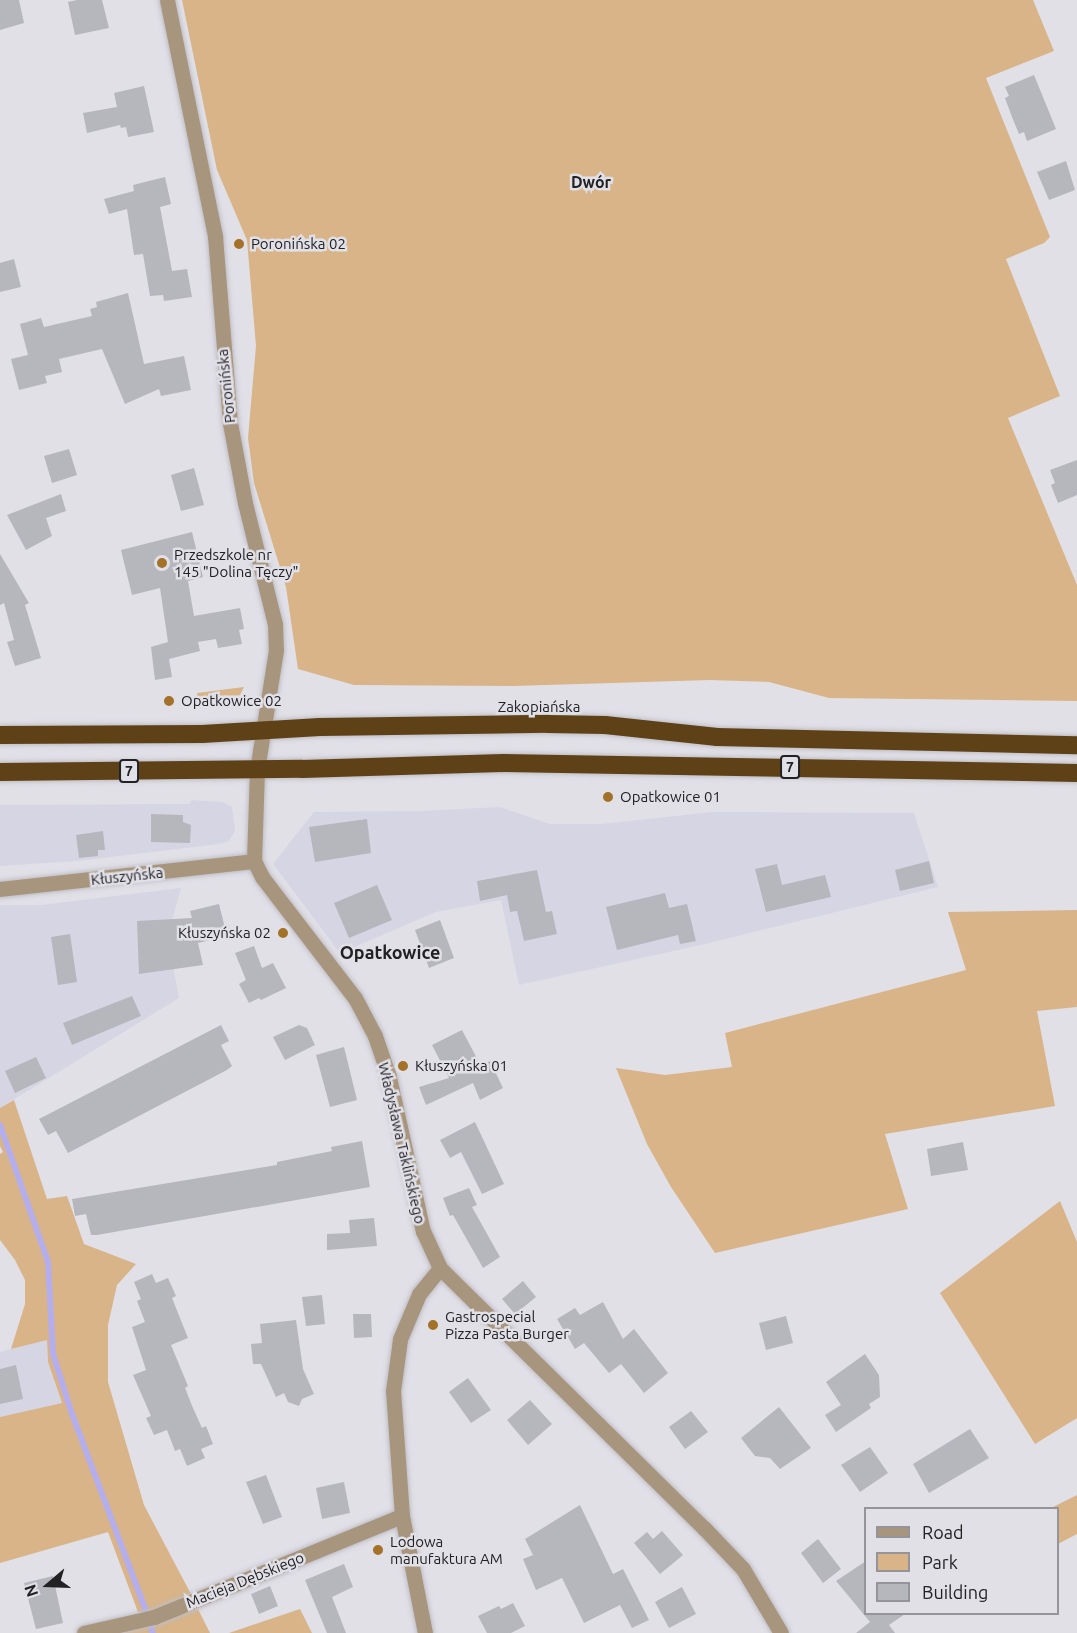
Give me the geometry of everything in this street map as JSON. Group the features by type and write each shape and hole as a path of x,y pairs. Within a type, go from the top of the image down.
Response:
{"highway":[{"name":"Zakopiańska","path":"0,735 202,734 264,730 571,724 717,737 1077,745"},
{"name":"7","path":"0,772 569,764 1077,773"}],"street":[{"name":"Poronińska","path":"168,0 213,223 221,339 232,434 245,503 275,624 276,650 257,770"},
{"path":"254,861 257,770"},
{"name":"Kłuszyńska","path":"0,889 254,861"},
{"name":"Władysława Taklińskiego","path":"254,861 262,878 355,998 375,1036 389,1077 423,1231 440,1268 743,1569 781,1633"},
{"path":"425,1633 402,1516 393,1391 399,1343 419,1294 440,1268"},
{"name":"Macieja Dębskiego","path":"84,1633 154,1617 402,1516"}],"shaded area":[{"path":"192,800 222,802 232,807 235,831 229,841 77,861 0,866 0,805 189,804"},
{"path":"500,807 550,824 602,824 712,812 914,813 938,887 705,944 519,985 501,900 436,912 340,953 273,864 314,812 420,811"},
{"path":"181,888 171,925 170,950 179,998 0,1108 0,905 41,905"},
{"path":"47,1339 48,1362 62,1404 0,1417 0,1352"}],"green space":[{"path":"182,0 1033,0 1054,51 986,78 1050,237 1044,243 1006,259 1060,396 1008,418 1077,585 1077,701 829,698 769,682 710,680 513,686 354,685 298,669 286,587 254,483 248,438 256,346 247,240 217,170"},
{"path":"244,687 240,695 230,702 197,705 197,693"},
{"path":"1077,910 1077,1007 1037,1011 1055,1106 885,1134 908,1209 715,1253 671,1187 647,1144 616,1068 665,1075 732,1067 725,1033 966,970 948,912"},
{"path":"14,1100 47,1199 67,1196 84,1244 136,1264 117,1285 108,1325 108,1382 144,1505 192,1596 151,1612 138,1612 108,1532 0,1563 0,1417 62,1403 48,1362 47,1340 11,1349 25,1304 25,1280 15,1260 0,1240 0,1154 3,1152 0,1146 0,1108"},
{"path":"1060,1201 1077,1242 1077,1418 1035,1444 940,1293"},
{"path":"1077,1495 1077,1534 1059,1543 1059,1507 1053,1507"},
{"path":"198,1609 210,1633 114,1633 141,1627"},
{"path":"300,1609 312,1633 229,1633"}],"building":[{"path":"0,0 19,0 24,23 0,30"},
{"path":"102,0 109,28 75,35 68,2"},
{"path":"1034,75 1056,129 1027,141 1024,132 1019,134 1012,117 1005,98 1009,96 1005,87"},
{"path":"144,86 154,132 128,137 126,127 121,128 120,125 87,133 83,113 117,107 114,93"},
{"path":"1066,161 1075,190 1049,200 1037,172"},
{"path":"165,177 171,204 160,207 172,271 187,269 192,297 164,301 163,295 150,296 143,254 134,255 127,209 109,214 104,199 134,191 133,185"},
{"path":"14,259 21,287 0,292 0,263"},
{"path":"128,293 144,364 184,356 191,390 161,396 159,389 125,404 102,349 59,359 62,372 45,376 47,383 19,390 11,359 28,355 20,324 41,318 44,327 92,316 90,309 97,307 96,302"},
{"path":"69,449 77,475 52,483 44,456"},
{"path":"1077,460 1077,495 1058,503 1051,485 1055,483 1050,470"},
{"path":"194,468 204,505 181,511 171,475"},
{"path":"61,494 66,511 46,518 52,536 26,550 7,515"},
{"path":"192,532 203,577 188,581 194,616 240,608 244,629 239,630 242,644 218,648 216,639 198,642 200,651 169,659 172,677 155,680 151,647 168,642 160,588 132,595 121,550"},
{"path":"0,554 29,603 25,605 41,658 15,666 7,642 14,640 4,603 0,605"},
{"path":"151,814 183,815 183,822 191,825 190,843 151,842"},
{"path":"367,819 371,853 315,862 309,827"},
{"path":"103,831 105,850 98,850 98,856 79,858 76,835"},
{"path":"929,861 934,883 900,891 895,870"},
{"path":"777,864 782,885 825,875 831,897 766,912 755,869"},
{"path":"537,870 546,912 552,911 557,934 524,941 517,911 510,912 507,895 480,901 477,881"},
{"path":"377,885 392,920 349,938 334,903"},
{"path":"665,893 669,908 687,904 696,941 680,944 678,935 617,950 606,907"},
{"path":"219,904 227,936 198,943 203,965 139,974 137,921 192,918 190,911"},
{"path":"440,920 454,958 429,968 415,930"},
{"path":"70,934 77,982 58,985 51,937"},
{"path":"254,946 262,968 273,963 286,988 249,1003 239,984 246,980 235,953"},
{"path":"132,996 141,1016 72,1045 63,1023"},
{"path":"221,1025 229,1041 221,1045 232,1066 227,1070 68,1153 56,1131 48,1135 39,1119"},
{"path":"299,1025 307,1028 315,1045 285,1060 273,1037"},
{"path":"462,1030 481,1066 490,1061 503,1088 480,1100 473,1083 426,1105 419,1087 449,1078 432,1045"},
{"path":"344,1047 357,1100 330,1107 316,1055"},
{"path":"36,1057 46,1078 15,1093 5,1071"},
{"path":"475,1122 504,1184 482,1194 461,1152 450,1158 440,1140"},
{"path":"362,1141 370,1187 97,1235 91,1235 86,1214 75,1216 72,1199 277,1165 277,1162 332,1151 331,1147"},
{"path":"963,1142 968,1170 931,1176 927,1149"},
{"path":"469,1188 477,1205 472,1207 500,1257 483,1268 453,1215 450,1216 443,1198"},
{"path":"374,1218 377,1246 327,1250 327,1234 350,1233 349,1220"},
{"path":"152,1274 156,1283 168,1278 176,1296 172,1298 188,1338 171,1345 188,1386 185,1388 193,1408 202,1428 206,1426 213,1444 201,1449 205,1458 187,1466 180,1449 175,1451 167,1430 154,1435 146,1418 151,1416 133,1375 146,1370 132,1327 145,1322 137,1301 141,1299 134,1282"},
{"path":"523,1281 536,1297 515,1314 502,1299"},
{"path":"322,1295 325,1324 306,1326 302,1297"},
{"path":"603,1302 623,1339 634,1329 668,1373 644,1393 621,1364 609,1373 584,1343 575,1349 557,1319 575,1308 580,1315"},
{"path":"353,1314 371,1314 372,1337 354,1338"},
{"path":"786,1316 793,1343 766,1350 759,1323"},
{"path":"296,1320 303,1369 314,1394 302,1399 299,1406 288,1402 284,1393 276,1397 261,1364 253,1364 251,1344 262,1343 260,1324"},
{"path":"865,1354 879,1375 880,1397 869,1404 871,1408 836,1432 825,1415 841,1405 826,1382"},
{"path":"16,1365 23,1399 0,1404 0,1369"},
{"path":"468,1378 491,1410 471,1423 449,1392"},
{"path":"530,1400 552,1424 528,1445 507,1420"},
{"path":"779,1407 811,1448 780,1469 770,1458 755,1456 741,1438"},
{"path":"691,1411 708,1432 685,1449 669,1427"},
{"path":"970,1429 989,1458 929,1493 913,1464"},
{"path":"870,1447 888,1473 860,1492 841,1465"},
{"path":"266,1475 282,1517 263,1524 246,1482"},
{"path":"344,1482 350,1513 322,1519 316,1488"},
{"path":"580,1505 613,1574 623,1569 649,1620 632,1628 620,1605 584,1623 562,1578 536,1590 523,1559 533,1555 525,1539"},
{"path":"662,1531 683,1555 660,1574 634,1543 647,1532 653,1539"},
{"path":"818,1539 841,1569 823,1583 801,1553"},
{"path":"864,1562 864,1615 836,1581"},
{"path":"344,1564 353,1587 332,1597 346,1633 327,1633 305,1580"},
{"path":"53,1576 63,1623 36,1629 24,1583"},
{"path":"270,1586 278,1606 259,1614 251,1594"},
{"path":"682,1587 696,1614 669,1628 655,1602"},
{"path":"513,1603 525,1626 511,1633 487,1633 478,1616 499,1606 501,1609"},
{"path":"864,1615 904,1615 889,1625 895,1633 856,1633 870,1622"}],"waterway":[{"path":"0,1125 48,1262 53,1354 72,1414 146,1611"},
{"path":"151,1627 153,1633"}],"place":[{"name":"Poronińska 02","path":"239,244"},
{"name":"Przedszkole nr 145 \"Dolina Tęczy\"","path":"162,563"},
{"name":"Opatkowice 02","path":"169,701"},
{"name":"Opatkowice 01","path":"608,797"},
{"name":"Kłuszyńska 02","path":"283,933"},
{"name":"Kłuszyńska 01","path":"403,1066"},
{"name":"Gastrospecial Pizza Pasta Burger","path":"433,1325"},
{"name":"Lodowa manufaktura AM","path":"378,1550"}],"district":[{"name":"Dwór","path":"591,182"},
{"name":"Opatkowice","path":"390,952"}]}
